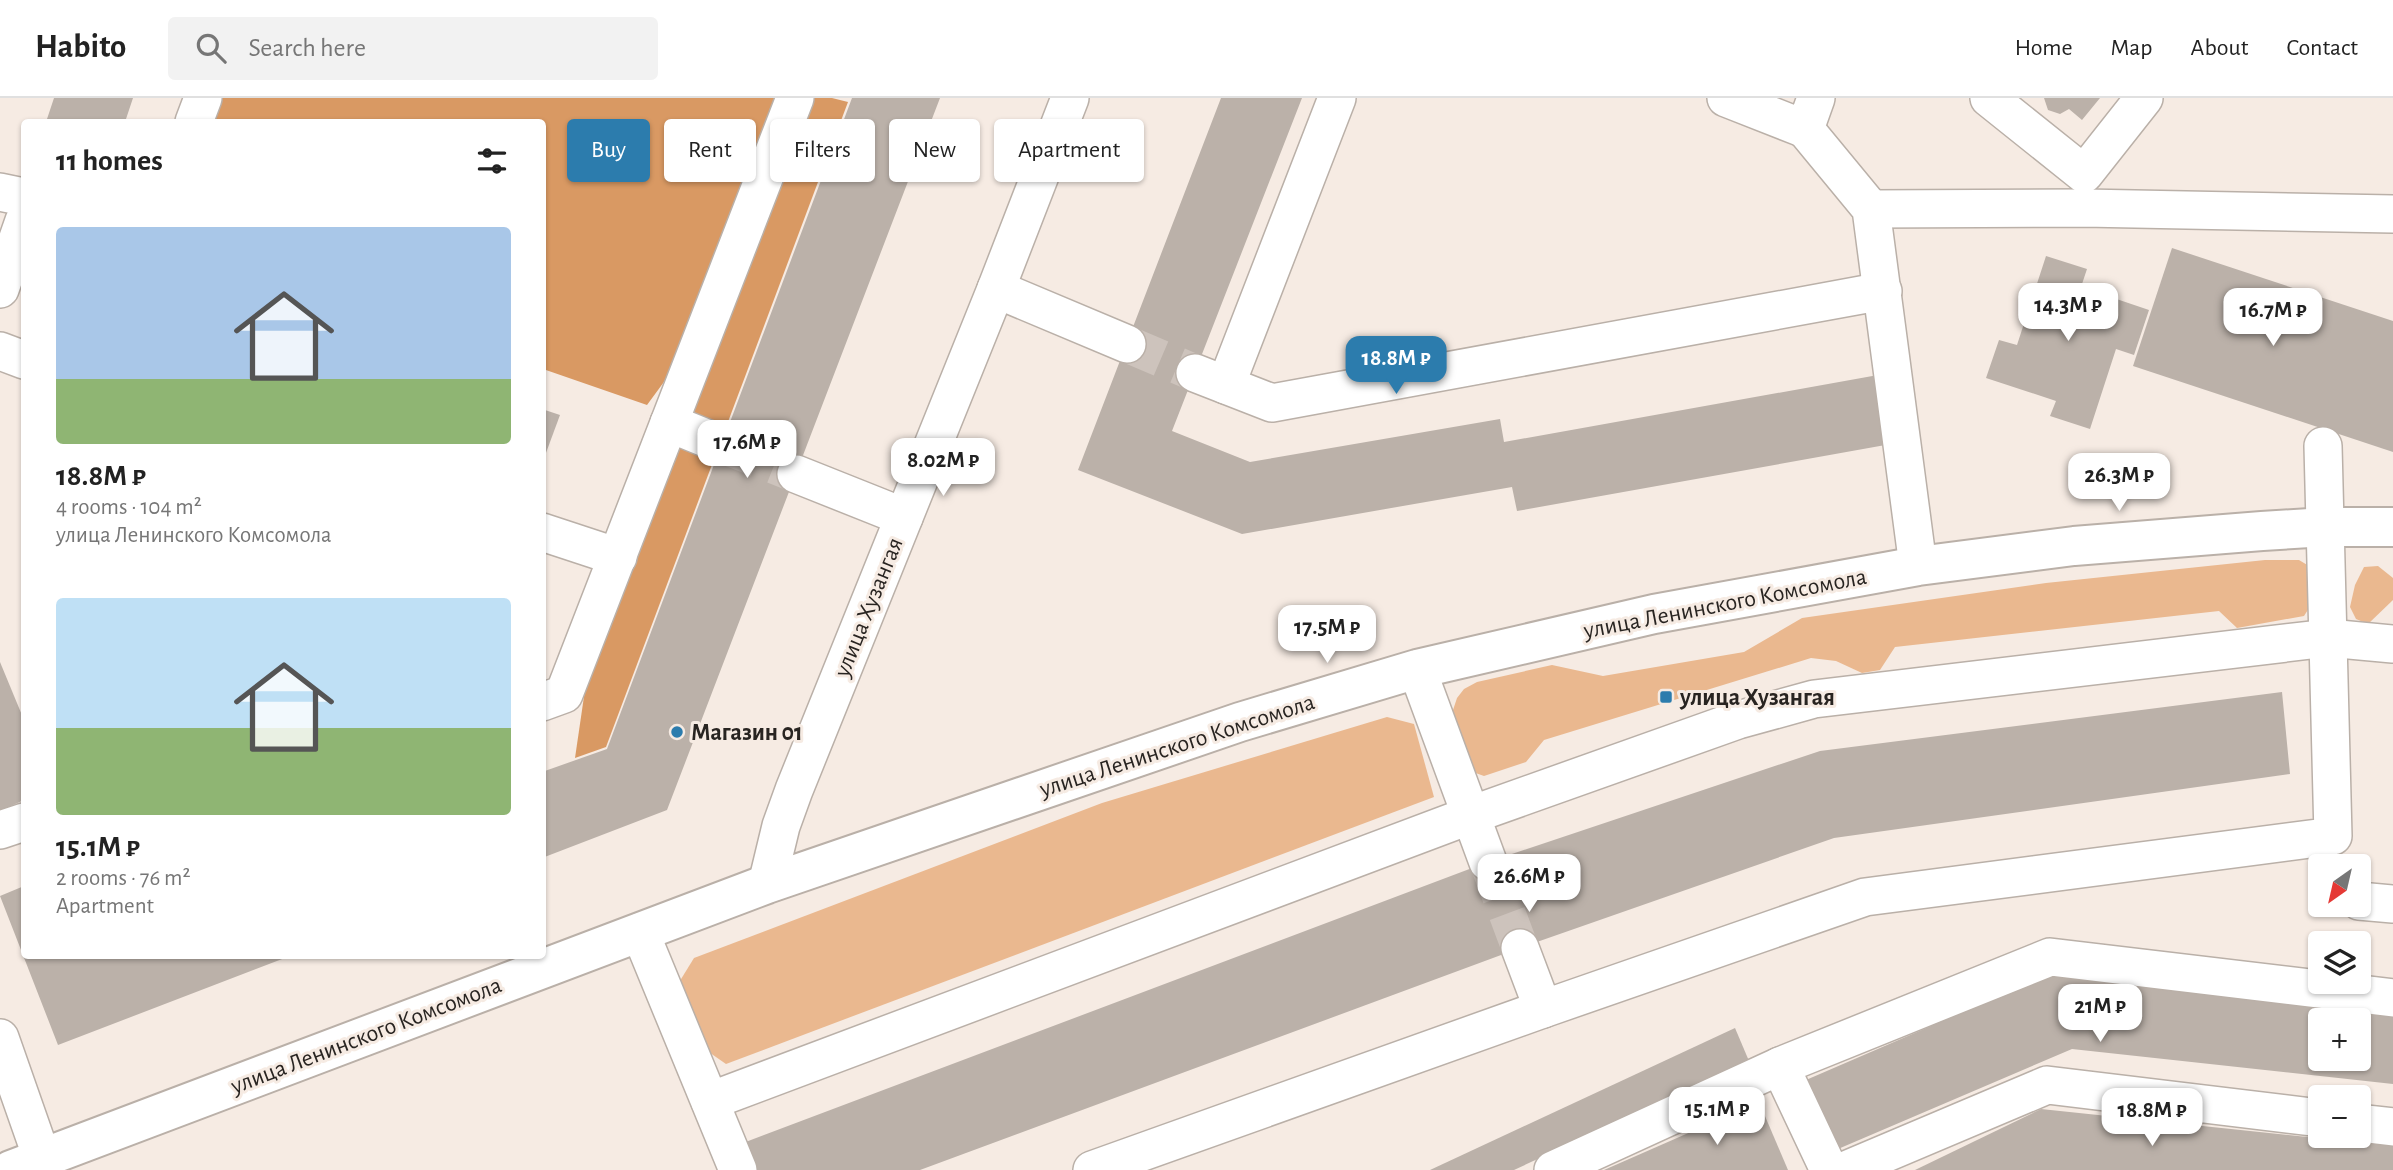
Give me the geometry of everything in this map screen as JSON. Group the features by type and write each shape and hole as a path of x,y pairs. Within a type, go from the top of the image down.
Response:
{"main road":[{"name":"улица Ленинского Комсомола","path":"27,1164 767,884 1240,722 1417,669 1654,614 1919,566 2074,546 2326,527 2393,527"}],"street":[{"path":"195,119 203,98"},
{"path":"546,701 564,694 795,98"},
{"name":"улица Хузангая","path":"767,884 780,826 1070,98"},
{"path":"1337,98 1210,379 1272,403 1882,291"},
{"path":"1726,98 1811,113 1871,208 1919,566"},
{"path":"1989,98 2084,191"},
{"path":"2084,191 2144,98"},
{"path":"1871,208 2084,191 2393,214"},
{"path":"0,192 21,196"},
{"path":"0,289 21,230"},
{"path":"996,289 1127,344"},
{"path":"0,351 21,359"},
{"path":"669,423 723,446"},
{"path":"1092,1170 1543,1009 1865,898 2334,851 2323,446"},
{"path":"796,474 904,517"},
{"path":"546,533 618,557"},
{"path":"710,1101 1471,815 1738,720 1814,699 2328,638 2393,644"},
{"path":"1417,669 1488,862"},
{"path":"0,830 21,823"},
{"path":"2371,902 2393,904"},
{"path":"640,932 738,1170"},
{"path":"1520,948 1543,1009"},
{"path":"1553,1170 1780,1066 2049,957 2393,998"},
{"path":"0,1038 27,1164"},
{"path":"1780,1066 1829,1170"},
{"path":"1846,1170 2047,1085 2308,1117"},
{"path":"2371,1124 2393,1127"}],"shaded area":[{"path":"186,98 788,98 779,119 770,119 770,142 756,177 756,119 664,119 664,182 754,182 683,356 647,405 546,370 546,119 180,119"},
{"path":"799,98 832,98 848,102 842,119 791,119"},
{"path":"770,177 770,182 818,182 606,747 575,758 587,676"},
{"path":"2265,560 2299,560 2309,566 2311,605 2304,616 2237,628 2219,611 1895,647 1880,670 1862,673 1836,661 1811,658 1544,740 1526,762 1484,776 1470,771 1452,713 1457,698 1464,689 1477,682 1552,665 1603,676 1744,652 1802,618 2046,583"},
{"path":"2378,566 2393,578 2393,600 2368,624 2356,619 2350,607 2355,585 2364,567"},
{"path":"1387,717 1414,724 1434,797 726,1064 703,1048 678,984 694,958 1102,803"}],"building":[{"path":"54,98 133,98 126,119 47,119"},
{"path":"852,98 940,98 932,119 889,119 889,182 908,182 667,810 546,856 546,771 607,749 820,182 875,182 875,119 844,119"},
{"path":"1221,98 1302,98 1172,431 1250,462 1500,419 1504,442 1878,375 1891,444 1517,511 1512,487 1242,534 1078,470"},
{"path":"2044,98 2100,98 2082,120 2069,109 2060,114 2048,110"},
{"path":"2172,248 2393,321 2393,452 2133,366"},
{"path":"2046,256 2087,269 2081,287 2149,310 2134,355 2116,349 2090,429 2050,416 2056,401 1986,378 1999,340 2017,345"},
{"path":"546,410 560,415 546,453"},
{"path":"0,662 21,713 21,801 0,811"},
{"path":"2282,692 2290,774 1834,838 1520,948 920,1170 753,1170 743,1143 1488,862 1820,751"},
{"path":"21,887 21,950 0,896"},
{"path":"25,959 282,959 58,1045"},
{"path":"2056,972 2393,1010 2393,1084 2072,1049 1838,1149 1806,1080"},
{"path":"1735,1028 1749,1061 1514,1170 1430,1170"},
{"path":"1759,1102 1788,1170 1604,1170"},
{"path":"2041,1109 2308,1137 2308,1148 2371,1148 2371,1144 2393,1146 2393,1170 1915,1170"}],"tunnel":[{"path":"1127,344 1195,373"},
{"path":"723,445 796,474"},
{"path":"1488,862 1520,948"}],"place":[{"name":"улица Хузангая","path":"1666,697"},
{"name":"Магазин 01","path":"677,732"}]}
